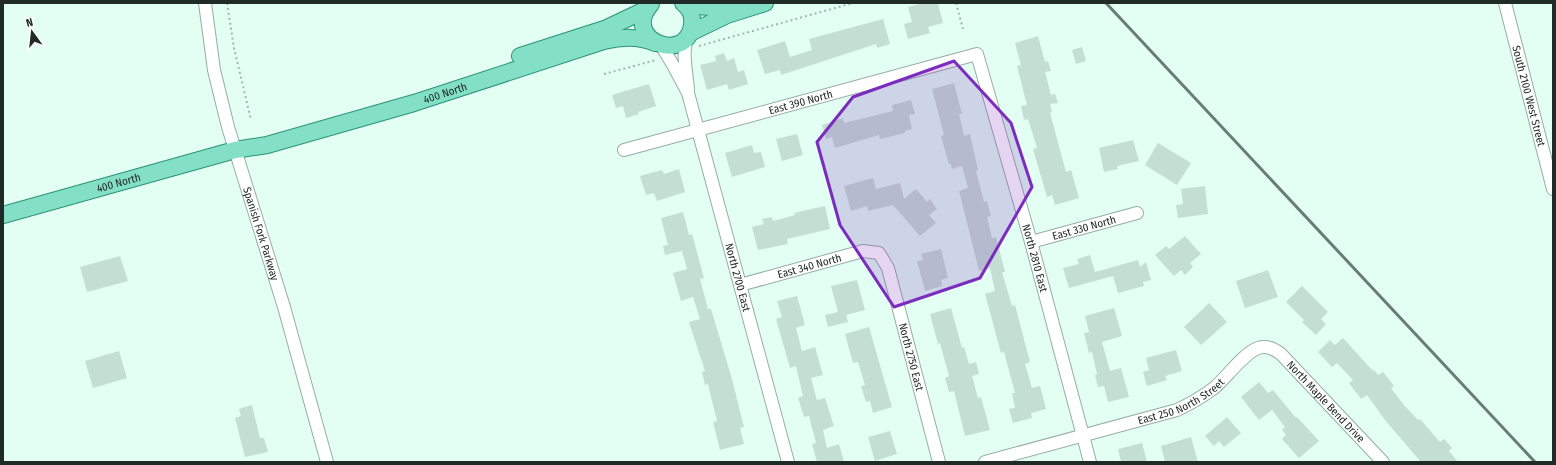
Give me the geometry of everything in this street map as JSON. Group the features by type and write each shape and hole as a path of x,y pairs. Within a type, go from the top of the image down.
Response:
{"main road":[{"path":"684,4 710,7 730,3"},
{"path":"689,34 720,18 765,3"},
{"path":"650,5 643,21 646,34 658,44 674,45 685,39 692,27 691,15 684,4"},
{"name":"400 North","path":"235,150 248,141 262,135 438,84 607,28 650,5"},
{"name":"400 North","path":"3,215 235,150 267,145 414,103 604,41 632,37 646,39 658,44"}],"street":[{"name":"Spanish Fork Parkway","path":"205,3 214,70 235,150 284,307 327,462"},
{"name":"South 2100 West Street","path":"1505,3 1553,189"},
{"name":"North 2700 East","path":"689,34 684,48 688,93 788,462"},
{"name":"North 2700 East","path":"658,44 673,65 688,93"},
{"name":"East 390 North","path":"624,150 977,54"},
{"name":"North 2810 East","path":"977,54 1031,242 1090,462"},
{"name":"East 330 North","path":"1031,242 1136,213"},
{"name":"East 340 North","path":"740,285 863,251 879,253"},
{"name":"North 2750 East","path":"879,253 888,268 940,462"},
{"name":"East 250 North Street","path":"985,462 1177,410 1197,401 1215,387 1257,348 1266,347"},
{"name":"North Maple Bend Drive","path":"1266,347 1274,349 1281,354 1382,462"}],"path":[{"path":"227,3 234,48 251,120"},
{"path":"697,48 699,46 853,3"},
{"path":"956,3 963,29"},
{"path":"604,74 654,60 660,62"}],"highlighted area":[{"path":"954,61 1011,123 1032,187 980,278 894,307 840,225 817,142 853,97"}],"building":[{"path":"923,3 938,3 943,23 928,27 930,33 908,39 904,24 912,22 908,7"},
{"path":"883,19 890,44 877,48 876,44 781,75 780,70 765,74 757,50 785,41 790,57 812,50 809,39"},
{"path":"1038,36 1045,62 1048,61 1051,71 1045,72 1051,95 1055,94 1058,103 1050,104 1052,112 1050,113 1066,172 1071,170 1079,198 1055,205 1052,195 1047,197 1033,149 1037,148 1028,119 1024,120 1021,106 1027,105 1017,66 1021,65 1015,43"},
{"path":"1082,47 1086,61 1076,64 1072,50"},
{"path":"724,53 727,61 734,58 738,72 744,70 748,84 729,90 727,84 707,90 700,65 716,61 715,56"},
{"path":"954,83 962,114 959,114 964,136 970,134 978,170 976,171 984,202 987,201 991,216 987,217 992,238 996,237 1005,272 1002,272 1012,306 1015,305 1030,362 1025,364 1032,388 1040,386 1046,409 1031,413 1032,418 1013,423 1009,409 1015,408 1012,393 1015,393 1004,352 1001,353 985,294 995,291 990,268 979,271 959,191 968,188 962,166 952,169 951,164 949,164 941,136 944,135 932,89"},
{"path":"649,84 656,106 626,118 623,106 616,108 612,95"},
{"path":"911,100 915,114 909,115 912,129 905,131 905,133 880,139 879,135 835,148 832,137 826,139 822,125 843,118 844,123 893,111 892,105"},
{"path":"797,134 803,155 782,161 776,139"},
{"path":"1133,140 1139,161 1117,166 1118,169 1104,172 1099,148"},
{"path":"1158,143 1191,163 1177,185 1145,165"},
{"path":"752,145 754,153 761,152 765,167 732,177 725,153"},
{"path":"679,169 685,192 657,201 654,193 646,195 640,176 662,170 664,174"},
{"path":"873,178 876,189 900,183 904,199 916,189 927,202 930,199 937,209 929,215 936,223 920,236 893,205 868,211 867,206 851,211 844,186"},
{"path":"1205,186 1208,214 1178,218 1176,205 1183,204 1181,189"},
{"path":"825,206 830,229 787,239 788,244 758,250 752,227 764,224 762,219 772,217 773,221 795,215 794,213"},
{"path":"683,212 689,235 692,234 704,278 700,279 708,309 711,309 732,379 744,427 740,428 744,444 720,450 713,422 717,421 708,384 705,385 702,372 705,371 689,322 700,319 693,297 681,301 673,273 687,269 682,251 665,255 663,246 668,245 661,218"},
{"path":"1185,236 1201,254 1190,263 1193,267 1185,275 1181,270 1174,276 1155,255 1166,246 1169,249"},
{"path":"941,249 948,278 941,280 942,286 925,291 917,261 923,260 921,254"},
{"path":"1090,255 1095,272 1138,260 1140,267 1146,262 1151,280 1143,282 1144,286 1118,293 1113,276 1069,288 1063,268 1079,264 1077,259"},
{"path":"120,256 128,281 87,292 80,267"},
{"path":"1268,270 1278,297 1245,308 1236,281"},
{"path":"857,280 865,310 846,315 848,322 828,327 825,315 838,312 831,286"},
{"path":"1302,286 1328,312 1321,319 1326,324 1316,335 1302,322 1304,320 1286,302"},
{"path":"797,296 805,325 796,328 802,351 815,347 823,375 811,378 817,400 825,398 834,426 823,430 827,448 839,444 844,462 817,462 812,444 816,443 809,416 804,417 798,398 803,396 796,366 790,368 776,319 782,317 777,301"},
{"path":"1209,303 1227,322 1201,345 1184,327"},
{"path":"951,308 962,348 964,347 969,364 976,362 979,374 972,376 978,398 981,397 990,430 965,436 954,391 949,392 945,378 949,376 930,314"},
{"path":"1114,308 1122,336 1102,342 1110,371 1121,368 1129,397 1108,402 1104,386 1098,387 1095,375 1097,374 1092,352 1089,353 1084,333 1089,332 1085,316"},
{"path":"869,327 892,407 873,413 870,401 866,402 861,386 865,385 858,362 853,363 845,334"},
{"path":"1343,338 1373,371 1374,370 1378,375 1383,372 1394,386 1391,388 1403,404 1418,420 1420,419 1440,442 1444,439 1452,448 1449,451 1458,462 1421,462 1385,420 1367,395 1361,399 1349,383 1353,380 1337,363 1332,367 1318,352 1330,340 1335,345"},
{"path":"1176,350 1182,371 1165,376 1167,380 1147,386 1143,372 1149,370 1146,358"},
{"path":"119,351 127,378 93,388 85,361"},
{"path":"1259,382 1268,393 1273,390 1296,418 1297,417 1319,441 1299,458 1282,439 1286,435 1282,430 1285,427 1272,410 1259,420 1241,397"},
{"path":"252,405 260,438 264,438 268,452 245,457 235,418 241,416 239,409"},
{"path":"1227,417 1241,433 1224,447 1219,441 1214,446 1205,436"},
{"path":"890,431 897,454 875,461 868,437"},
{"path":"1191,437 1198,462 1165,462 1161,446"},
{"path":"1142,443 1147,462 1121,462 1118,449"}],"railway":[{"path":"1106,3 1535,462"}]}
